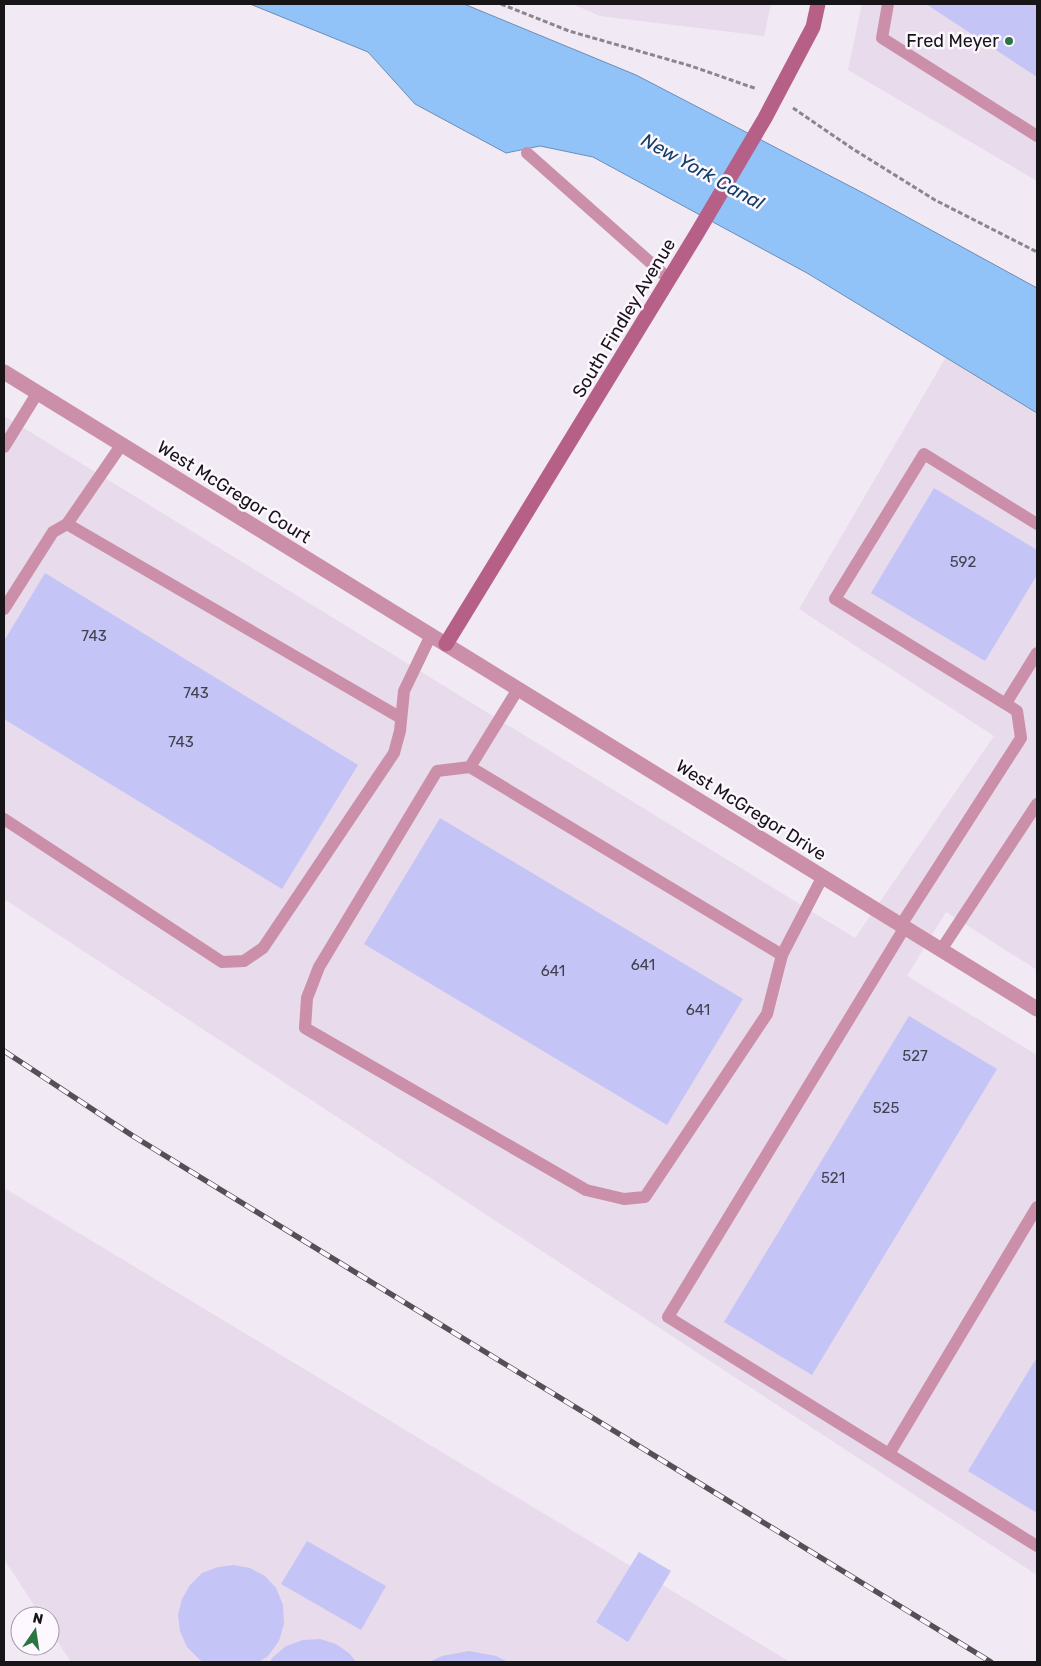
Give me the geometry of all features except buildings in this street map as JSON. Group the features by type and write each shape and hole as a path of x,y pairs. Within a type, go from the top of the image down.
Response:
{"street":[{"name":"South Findley Avenue","path":"446,644 670,279 765,118 813,27 818,4"},
{"name":"West McGregor Court","path":"4,372 446,644"},
{"name":"West McGregor Drive","path":"446,644 1037,1009"}],"lane":[{"path":"888,4 882,38 1037,136"},
{"path":"527,153 670,279"},
{"path":"4,447 38,392"},
{"path":"4,609 53,532 67,524 122,444"},
{"path":"1037,524 924,454 835,598 1017,710 1021,738 903,926 668,1317 1037,1546"},
{"path":"67,524 401,718"},
{"path":"4,819 222,962 244,961 263,948 394,753 400,731 404,691 431,635"},
{"path":"1006,703 1037,653"},
{"path":"470,767 518,689"},
{"path":"782,955 470,767 437,771 319,967 307,998 305,1028 586,1190 624,1199 645,1198 767,1014 782,955 823,876"},
{"path":"941,950 1037,804"},
{"path":"888,1454 1037,1207"}],"shaded area":[{"path":"572,4 771,4 764,36 600,16"},
{"path":"862,4 1037,4 1037,181 848,70"},
{"path":"946,357 1037,413 1037,970 946,912 907,976 1037,1055 1037,1575 4,899 4,416 855,938 994,736 799,609"},
{"path":"4,1188 790,1662 71,1662 60,1645 60,1606 35,1606 4,1559"}],"water":[{"name":"New York Canal","path":"250,4 464,4 636,75 867,195 1037,288 1037,413 807,273 593,157 540,146 506,153 415,104 368,52"}],"railway":[{"path":"4,1051 133,1136 991,1662"}],"place":[{"name":"Fred Meyer","path":"1009,41"}]}
